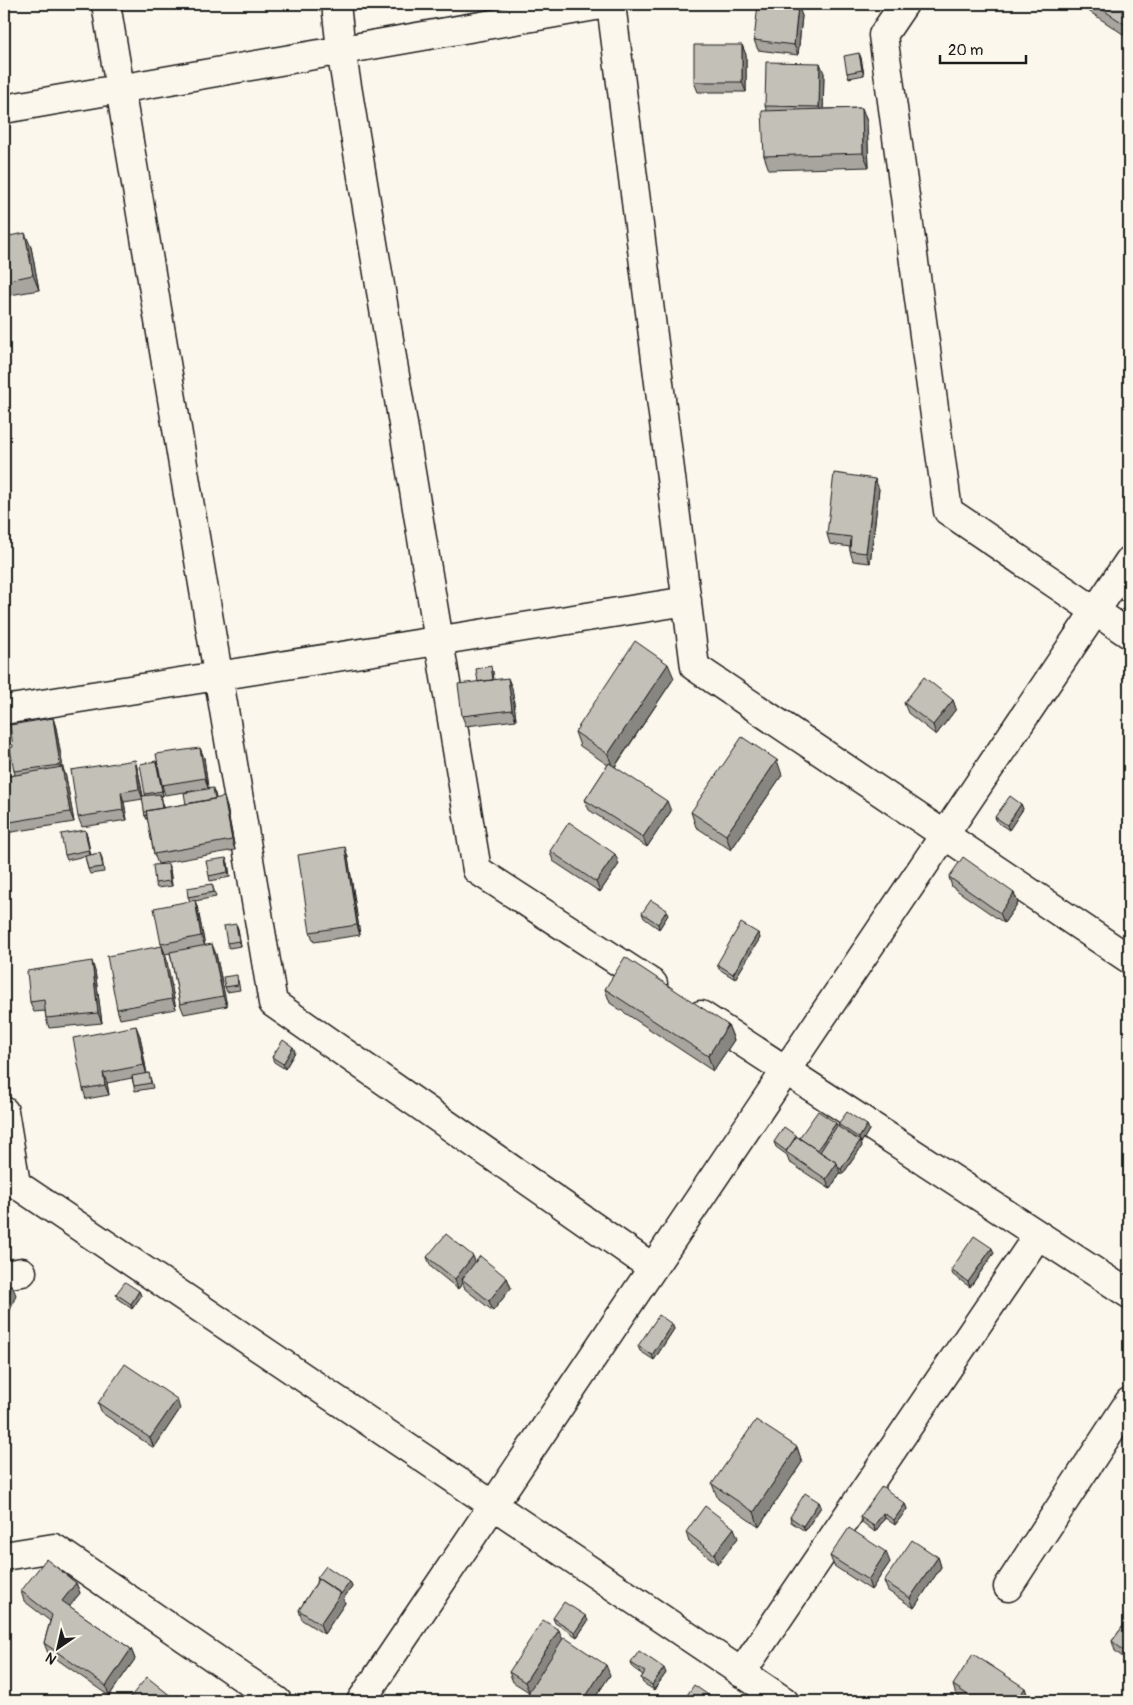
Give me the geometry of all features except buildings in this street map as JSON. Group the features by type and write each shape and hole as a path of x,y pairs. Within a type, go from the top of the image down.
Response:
{"street":[{"path":"106,4 273,1003 653,1268"},
{"path":"336,4 341,50 477,870 1129,1294"},
{"path":"4,109 609,4 695,667 1129,959"},
{"path":"904,4 883,35 948,511 1129,634"},
{"path":"360,1701 1129,561"},
{"path":"4,710 687,601"},
{"path":"4,1110 16,1184 784,1701"},
{"path":"741,1673 1038,1235"},
{"path":"1008,1587 1129,1402"},
{"path":"4,1556 54,1548 277,1701"}]}
